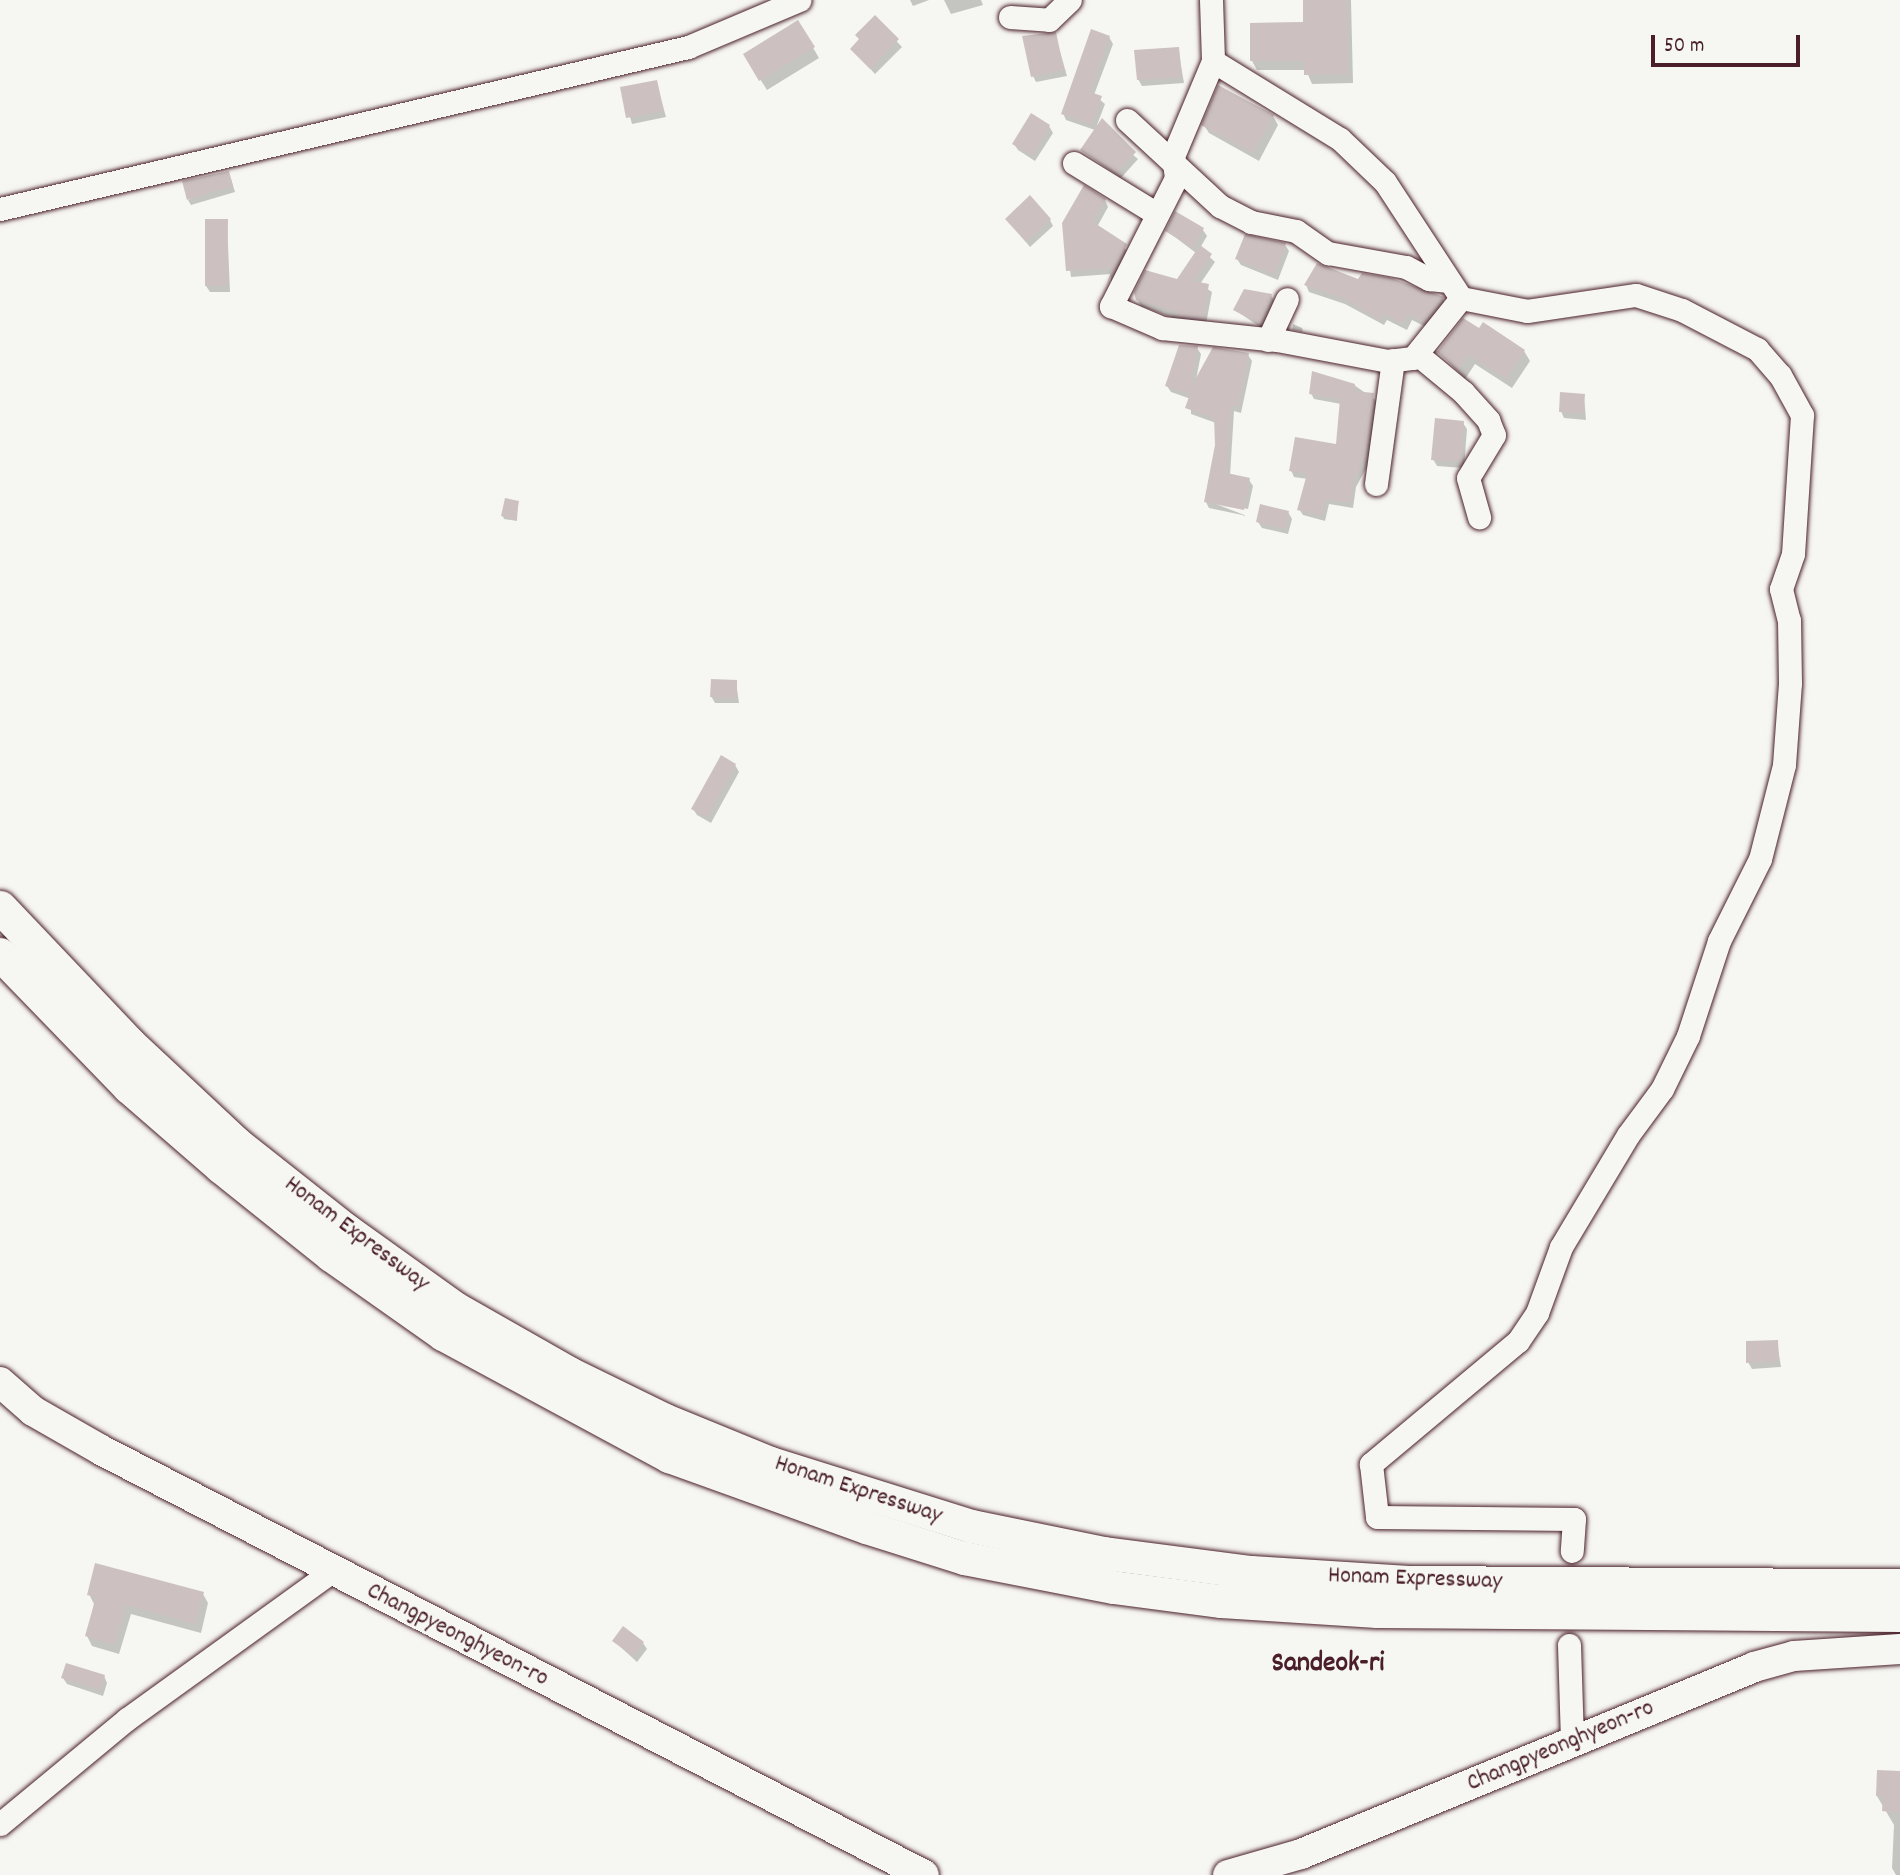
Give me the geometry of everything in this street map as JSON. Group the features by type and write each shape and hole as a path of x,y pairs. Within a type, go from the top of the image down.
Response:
{"highway":[{"name":"Honam Expressway","path":"0,907 129,1043 228,1135 356,1238 455,1308 569,1373 665,1420 770,1463 971,1526 1104,1553 1251,1572 1412,1583 1900,1585"},
{"name":"Honam Expressway","path":"0,954 130,1087 221,1167 331,1255 443,1334 669,1456 866,1527 964,1558 1113,1587 1221,1601 1377,1611 1900,1615"}],"main road":[{"name":"Changpyeonghyeon-ro","path":"0,1382 33,1411 101,1450 924,1875"},
{"name":"Changpyeonghyeon-ro","path":"1228,1875 1301,1854 1754,1667 1794,1656 1900,1649"}],"street":[{"path":"0,209 688,47 799,0"},
{"path":"1010,18 1049,20 1069,0"},
{"path":"1211,0 1213,61 1173,156 1176,178 1111,306 1162,328 1268,340 1393,360 1413,358 1417,354 1455,290"},
{"path":"1213,61 1340,139 1385,183 1455,290"},
{"path":"1127,120 1175,168 1220,206 1251,222 1296,231 1328,253 1406,267 1455,290 1527,311 1636,295 1682,310 1758,349 1780,375 1802,415 1793,554 1782,589 1789,620 1790,683 1784,765 1760,859 1719,941 1688,1036 1662,1089 1628,1135 1561,1247 1537,1313 1518,1341 1371,1464 1377,1517 1574,1519 1572,1551"},
{"path":"1074,163 1157,214"},
{"path":"1268,340 1287,299"},
{"path":"1417,354 1463,391 1488,420 1494,435 1468,478 1479,517"},
{"path":"1376,484 1393,360"},
{"path":"0,1824 127,1719 332,1571"},
{"path":"1569,1645 1572,1742"}],"building":[{"path":"1303,0 1347,0 1348,74 1304,75 1304,61 1250,61 1250,23 1303,22"},
{"path":"875,15 899,39 870,69 850,49 859,39 855,35"},
{"path":"798,20 815,47 759,81 743,54"},
{"path":"1091,29 1110,36 1090,92 1102,96 1092,125 1061,114"},
{"path":"1056,32 1064,70 1031,77 1022,36"},
{"path":"1179,47 1182,77 1137,80 1134,50"},
{"path":"657,80 664,111 626,118 620,87"},
{"path":"1218,85 1274,115 1253,153 1201,125"},
{"path":"1031,113 1050,125 1032,156 1012,144"},
{"path":"1102,118 1136,152 1117,173 1080,150"},
{"path":"229,171 233,186 187,200 182,181"},
{"path":"1084,185 1106,199 1093,222 1127,244 1107,284 1112,268 1066,271 1062,223"},
{"path":"1030,195 1051,219 1026,242 1005,219"},
{"path":"1175,211 1204,228 1193,248 1165,231"},
{"path":"205,219 228,219 227,286 205,286"},
{"path":"1245,234 1286,243 1275,274 1235,259"},
{"path":"1200,245 1212,254 1194,281 1209,284 1203,318 1179,316 1179,312 1136,300 1134,292 1145,270 1177,279"},
{"path":"1317,263 1358,279 1362,273 1391,278 1444,297 1424,322 1408,314 1403,324 1384,314 1381,320 1340,297 1304,285"},
{"path":"1244,289 1272,294 1260,324 1233,310"},
{"path":"1463,318 1479,328 1483,322 1525,350 1506,379 1468,355 1458,370 1437,352"},
{"path":"1179,345 1198,346 1191,387 1213,347 1249,353 1238,407 1231,406 1227,473 1250,478 1244,510 1204,502 1215,445 1214,418 1185,408 1190,394 1165,386"},
{"path":"1312,371 1355,384 1354,391 1374,393 1365,458 1354,480 1350,503 1326,499 1322,516 1297,510 1307,474 1289,471 1295,437 1336,444 1340,399 1309,394"},
{"path":"1560,392 1585,394 1583,414 1559,412"},
{"path":"1435,418 1464,421 1461,462 1431,460"},
{"path":"505,498 519,501 516,520 501,516"},
{"path":"1260,504 1289,511 1285,529 1256,522"},
{"path":"711,679 737,680 737,698 710,697"},
{"path":"721,755 736,764 707,818 691,809"},
{"path":"1778,1340 1779,1361 1746,1363 1746,1341"},
{"path":"95,1563 204,1592 195,1624 126,1605 114,1645 85,1636 96,1597 87,1595"},
{"path":"623,1626 644,1642 633,1656 612,1641"},
{"path":"66,1663 105,1675 100,1690 61,1678"},
{"path":"1877,1770 1900,1771 1900,1813 1882,1811 1883,1796 1876,1796"}],"district":[{"name":"Sandeok-ri","path":"1328,1665"}]}
